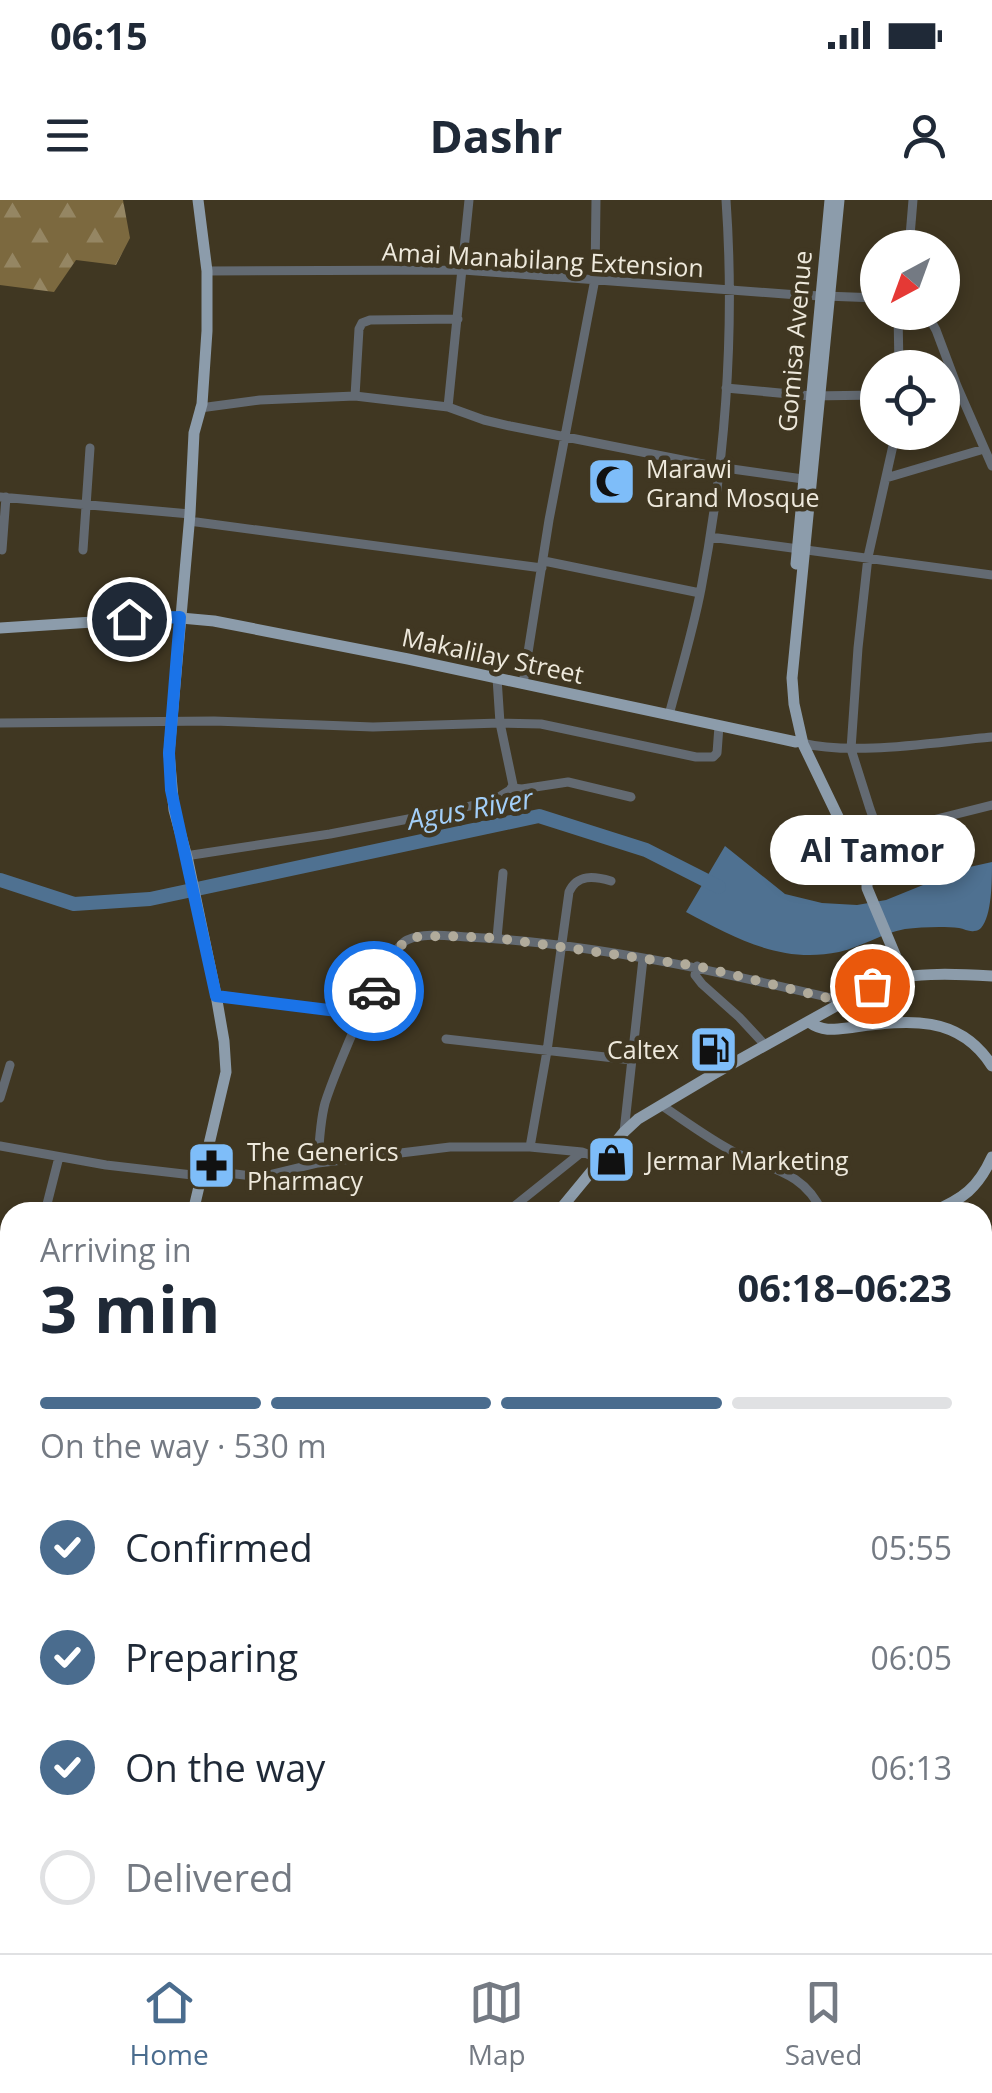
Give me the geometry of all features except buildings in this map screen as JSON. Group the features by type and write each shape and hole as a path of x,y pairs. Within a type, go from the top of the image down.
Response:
{"main road":[{"path":"196,1202 226,1072 224,1041 190,858 171,790 169,753 194,433 207,331 207,271 198,200"},
{"name":"Gomisa Avenue","path":"825,296 830,200"},
{"name":"Gomisa Avenue","path":"838,200 786,678 788,705 800,743 904,976"},
{"name":"Gomisa Avenue","path":"802,549 804,480 815,396"},
{"name":"Makalilay Street","path":"0,628 180,617 498,678 800,743"},
{"path":"566,1202 638,1120 882,981 904,976 992,976"},
{"path":"809,1022 826,1030 940,1024 969,1041 992,1066"},
{"path":"952,1202 971,1192 992,1156"}],"street":[{"path":"448,407 468,200"},
{"path":"524,684 548,520 595,278 596,200"},
{"path":"669,715 700,594 718,466 726,388 729,289 726,200"},
{"path":"910,230 913,200"},
{"name":"Amai Manabilang Extension","path":"207,271 463,270 860,297"},
{"path":"355,396 362,323 458,319"},
{"path":"726,388 860,396"},
{"path":"960,393 992,466"},
{"path":"200,408 260,400 355,396 448,407 484,420 804,480"},
{"path":"83,550 90,448"},
{"path":"886,478 984,449"},
{"path":"892,450 868,557 850,749 874,820 885,829 992,805"},
{"path":"2,550 3,497 84,503 543,565 700,594"},
{"path":"710,537 992,576"},
{"path":"498,678 500,723 512,788"},
{"path":"0,723 237,722 374,728 541,724 696,757 718,753 719,726"},
{"path":"800,743 850,749 992,737"},
{"path":"190,858 450,811 494,800 512,788 568,782 631,797"},
{"path":"497,938 503,873"},
{"path":"530,1146 569,892 578,880 592,877 611,881"},
{"path":"318,1163 324,1105 361,1014 391,958 404,942 416,937 497,938 697,966 844,1002"},
{"path":"624,1132 643,959"},
{"path":"697,966 695,975 702,984 765,1045"},
{"path":"216,996 361,1014"},
{"path":"446,1040 632,1060"},
{"path":"0,1098 10,1065"},
{"path":"661,1105 734,1152 783,1170 816,1202"},
{"path":"0,1146 58,1157 260,1177 318,1163 450,1147 530,1146 582,1152 601,1159"},
{"path":"520,1202 582,1152"},
{"path":"47,1202 58,1157"}],"green space":[{"path":"0,200 123,200 130,238 116,265 76,260 54,292 0,285"}],"water":[{"path":"725,846 785,894 822,903 857,905 886,900 965,868 992,862 991,898 985,922 976,931 911,928 839,952 818,955 778,951 741,939 686,912"}],"waterway":[{"name":"Agus River","path":"0,880 74,904 150,899 539,816 646,850 719,887"}],"way so far":[{"path":"374,991 404,942 416,937 444,936 497,938 697,966 844,1002 872,986"}],"place":[{"name":"Marawi Grand Mosque","path":"611,482"},
{"name":"Al Tamor","path":"872,986"},
{"name":"Caltex","path":"714,1049"},
{"name":"Jermar Marketing","path":"611,1160"},
{"name":"The Generics Pharmacy","path":"212,1165"}],"route":[{"path":"129,619 180,617 169,753 171,790 216,996 361,1014 374,991"}]}
